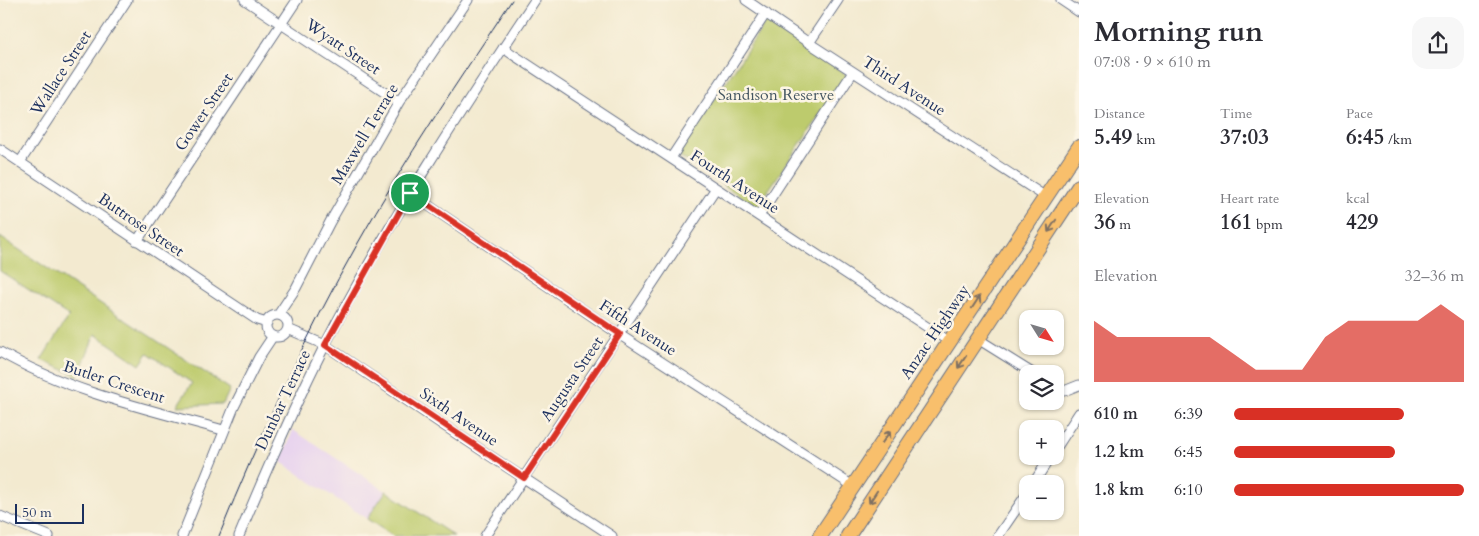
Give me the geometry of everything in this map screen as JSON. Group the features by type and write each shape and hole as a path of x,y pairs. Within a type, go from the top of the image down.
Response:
{"highway":[{"name":"Anzac Highway","path":"820,536 1079,147"},
{"path":"848,536 1079,186"},
{"path":"908,404 914,412 920,412 934,404"},
{"path":"898,419 906,419 912,422 918,430"}],"street":[{"name":"Wallace Street","path":"20,162 127,0"},
{"name":"Wyatt Street","path":"245,0 399,102"},
{"name":"Gower Street","path":"137,241 297,0"},
{"name":"Maxwell Terrace","path":"282,317 330,222 399,102 468,0"},
{"name":"Dunbar Terrace","path":"238,536 281,435 325,345 410,193 535,0"},
{"name":"Third Avenue","path":"746,0 1046,197"},
{"path":"809,43 838,0"},
{"path":"1061,0 1079,12"},
{"path":"671,158 766,13"},
{"name":"Fourth Avenue","path":"503,48 950,342"},
{"path":"759,216 853,72"},
{"name":"Buttrose Street","path":"0,149 257,320 267,323"},
{"name":"Augusta Street","path":"485,536 716,188"},
{"name":"Fifth Avenue","path":"410,193 620,334 853,486"},
{"path":"272,316 282,317 288,329 280,336 273,336 268,332 267,323 272,316"},
{"name":"Sixth Avenue","path":"288,329 325,345 612,536"},
{"path":"182,536 223,430 258,357 273,336"},
{"path":"978,339 1020,365"},
{"name":"Butler Crescent","path":"0,352 53,378 99,396 223,430"},
{"path":"1064,391 1078,389"},
{"path":"1064,436 1079,413"},
{"path":"998,536 1019,505"},
{"path":"0,516 49,536"}],"shaded area":[{"path":"293,430 386,491 367,519 281,462"}],"green space":[{"name":"Sandison Reserve","path":"767,20 847,75 757,207 678,155"},
{"path":"0,237 230,389 223,404 177,406 192,383 148,353 140,365 95,334 78,376 41,360 69,316 0,271"},
{"path":"386,491 454,536 393,536 367,519"}],"tram line":[{"path":"219,536 284,387 338,278 413,150 512,0"}],"route":[{"path":"410,193 620,334 524,478 325,345 410,193"}]}
